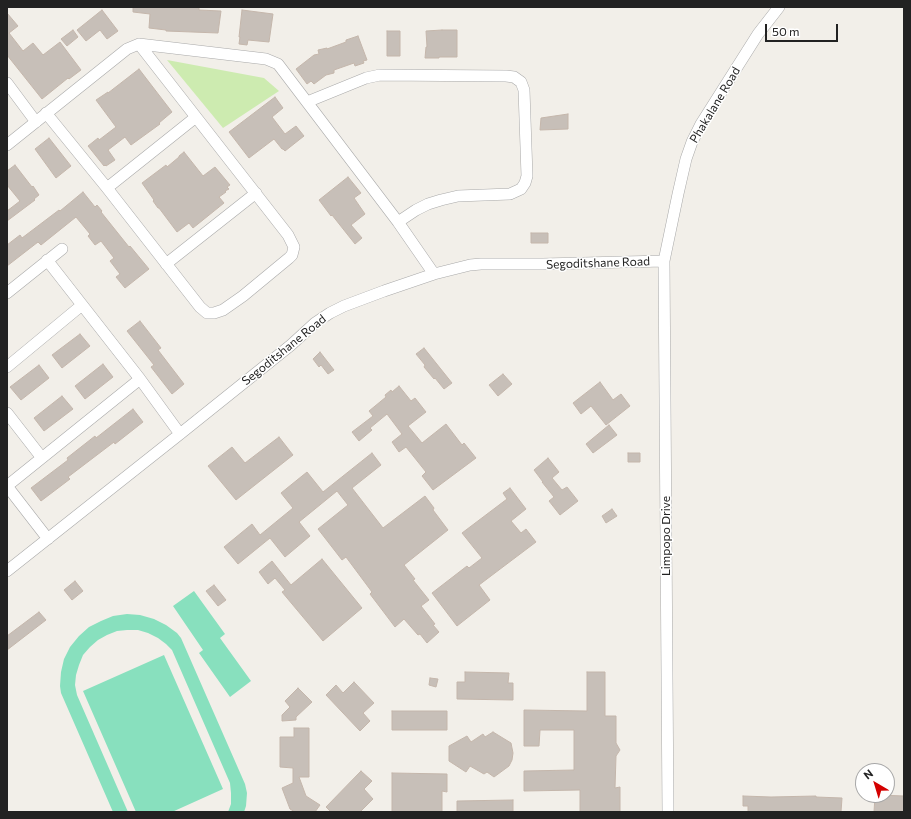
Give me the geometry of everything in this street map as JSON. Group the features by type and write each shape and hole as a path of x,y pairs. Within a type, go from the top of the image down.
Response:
{"street":[{"name":"Phakalane Road","path":"664,261 686,159 700,124 758,34 779,7"},
{"path":"46,113 200,307 207,313 214,313 222,310 243,296 289,258 292,255 294,247 288,235 256,193 139,44"},
{"path":"7,145 127,48 139,44 266,60 278,64 398,222 434,274"},
{"path":"307,102 366,78 380,74 506,76 514,77 521,82 524,90 527,176 521,189 510,194 458,196 441,200 416,210 398,222"},
{"path":"7,84 36,122"},
{"path":"107,188 196,117"},
{"path":"166,264 256,193"},
{"path":"7,293 62,249"},
{"path":"48,260 140,379 180,434"},
{"name":"Segoditshane Road","path":"7,571 180,434 321,318 344,306 434,274 470,265 664,261"},
{"name":"Limpopo Drive","path":"664,261 668,812"},
{"path":"7,367 82,304"},
{"path":"48,538 7,486 140,379"},
{"path":"7,413 42,458"}],"green space":[{"path":"167,60 264,78 279,91 223,128"},
{"path":"194,591 225,634 220,638 251,681 230,697 199,653 203,650 173,606"},
{"path":"127,614 140,615 154,619 166,625 181,638 245,784 247,793 244,812 228,812 231,804 230,783 172,650 158,638 148,633 138,630 127,630 117,631 107,635 90,647 83,655 79,665 75,685 77,695 128,812 113,812 61,693 60,686 64,659 70,647 79,636 89,627 101,621 113,616"},
{"path":"164,655 223,789 172,812 136,812 83,691"}],"building":[{"path":"133,7 199,7 199,10 221,11 218,33 166,31 149,28 150,14 133,12"},
{"path":"102,10 118,31 107,39 100,30 86,41 77,30"},
{"path":"242,10 273,14 269,42 248,40 247,45 239,44"},
{"path":"7,13 18,26 9,33 23,51 33,43 43,55 60,42 81,70 69,79 68,78 42,99 7,55"},
{"path":"73,30 78,37 67,46 61,39"},
{"path":"457,30 457,57 425,58 427,47 426,31"},
{"path":"387,31 400,31 400,56 387,56"},
{"path":"358,36 367,60 363,61 364,63 355,66 354,63 334,70 334,73 326,75 314,84 311,81 307,84 296,69 314,55 319,54 318,50 327,49"},
{"path":"139,69 172,112 159,123 160,124 131,145 125,137 108,150 115,160 104,166 88,146 98,138 99,140 116,127 96,100 108,93"},
{"path":"275,97 283,108 272,117 285,134 296,126 304,136 285,151 274,139 249,158 229,132"},
{"path":"568,114 568,129 540,130 541,118"},
{"path":"49,138 71,166 56,178 35,149"},
{"path":"184,152 203,176 215,167 230,185 227,187 229,189 219,197 224,203 193,228 189,223 177,232 153,201 154,200 142,183 166,165 167,167"},
{"path":"15,165 39,195 34,199 35,200 7,221 7,211 20,201 7,185 7,171"},
{"path":"348,177 361,193 354,198 365,214 351,225 362,238 355,244 319,200"},
{"path":"83,192 95,207 97,205 129,247 130,246 149,269 125,288 116,277 120,274 110,261 114,258 101,241 95,245 88,236 90,234 76,217 41,245 38,242 7,266 7,245 20,235 22,238 59,210 60,211"},
{"path":"531,233 548,233 548,243 531,243"},
{"path":"140,321 161,348 158,350 184,384 172,394 151,367 154,365 127,331"},
{"path":"80,334 90,346 62,368 52,355"},
{"path":"424,348 452,383 444,389 424,367 425,365 416,354"},
{"path":"320,352 334,370 328,374 321,365 319,367 313,359"},
{"path":"103,364 113,377 85,399 75,386"},
{"path":"39,365 49,378 21,400 10,387"},
{"path":"503,374 512,384 498,396 489,385"},
{"path":"600,382 613,400 621,394 630,406 606,425 591,406 581,414 573,403"},
{"path":"399,386 411,401 415,398 426,412 408,426 422,443 446,424 462,445 464,443 476,458 433,490 422,476 426,472 406,447 399,452 392,442 402,434 387,414 370,428 372,430 359,441 352,432 373,416 369,411 386,397 385,395 391,390 392,392"},
{"path":"62,396 73,409 44,431 34,418"},
{"path":"133,409 143,422 68,477 70,479 41,501 31,488 68,460 67,458 95,436 96,438"},
{"path":"609,425 617,435 593,453 586,444"},
{"path":"279,437 293,455 236,500 208,466 232,447 245,463"},
{"path":"372,453 381,465 352,488 383,528 425,496 434,508 433,510 448,530 404,565 415,579 413,580 429,600 421,606 435,624 433,625 439,632 427,643 404,619 395,627 370,594 372,592 346,557 342,560 318,529 348,505 337,491 299,522 310,536 285,557 270,538 238,564 224,547 252,524 260,535 293,508 281,493 307,472 323,492"},
{"path":"628,453 640,453 640,462 628,462"},
{"path":"548,458 559,472 552,478 562,490 567,487 578,501 560,515 549,501 554,497 534,470"},
{"path":"510,488 526,509 511,521 521,533 526,529 536,542 479,585 490,600 457,626 432,593 467,566 469,568 482,558 462,533 507,499 503,493"},
{"path":"612,509 617,516 606,523 602,516"},
{"path":"322,559 362,608 323,641 282,592 285,590 275,578 268,584 259,572 272,561 291,585"},
{"path":"75,581 83,591 72,600 64,590"},
{"path":"214,585 226,600 218,606 206,591"},
{"path":"39,612 46,620 7,650 7,636"},
{"path":"465,672 509,673 508,683 513,683 513,700 457,699 457,682 465,682"},
{"path":"587,672 605,672 605,716 616,716 616,743 620,750 616,756 615,788 620,787 620,812 580,812 580,790 524,791 524,771 574,770 574,730 540,730 539,746 524,746 524,710 587,711"},
{"path":"430,678 438,679 436,687 429,685"},
{"path":"354,682 374,703 363,713 370,721 360,731 326,695 336,685 343,693"},
{"path":"298,688 312,702 296,717 296,720 282,721 282,715 290,707 285,701"},
{"path":"392,711 447,711 447,730 392,730"},
{"path":"294,728 309,728 309,777 299,777 306,796 320,805 315,812 295,812 290,809 282,788 293,783 293,768 280,767 280,737 294,737"},
{"path":"493,732 511,743 513,753 509,766 494,777 487,772 484,774 470,766 466,772 449,761 449,746 467,736 471,742 483,734 485,737"},
{"path":"361,771 372,781 364,789 373,799 360,812 331,812 326,807"},
{"path":"392,773 447,774 447,792 442,791 442,812 392,812"},
{"path":"743,796 816,796 842,798 841,812 748,812 748,806 743,806"},
{"path":"895,796 904,796 904,812 874,812 875,803 895,803"},
{"path":"513,800 513,812 457,812 457,801"}]}
